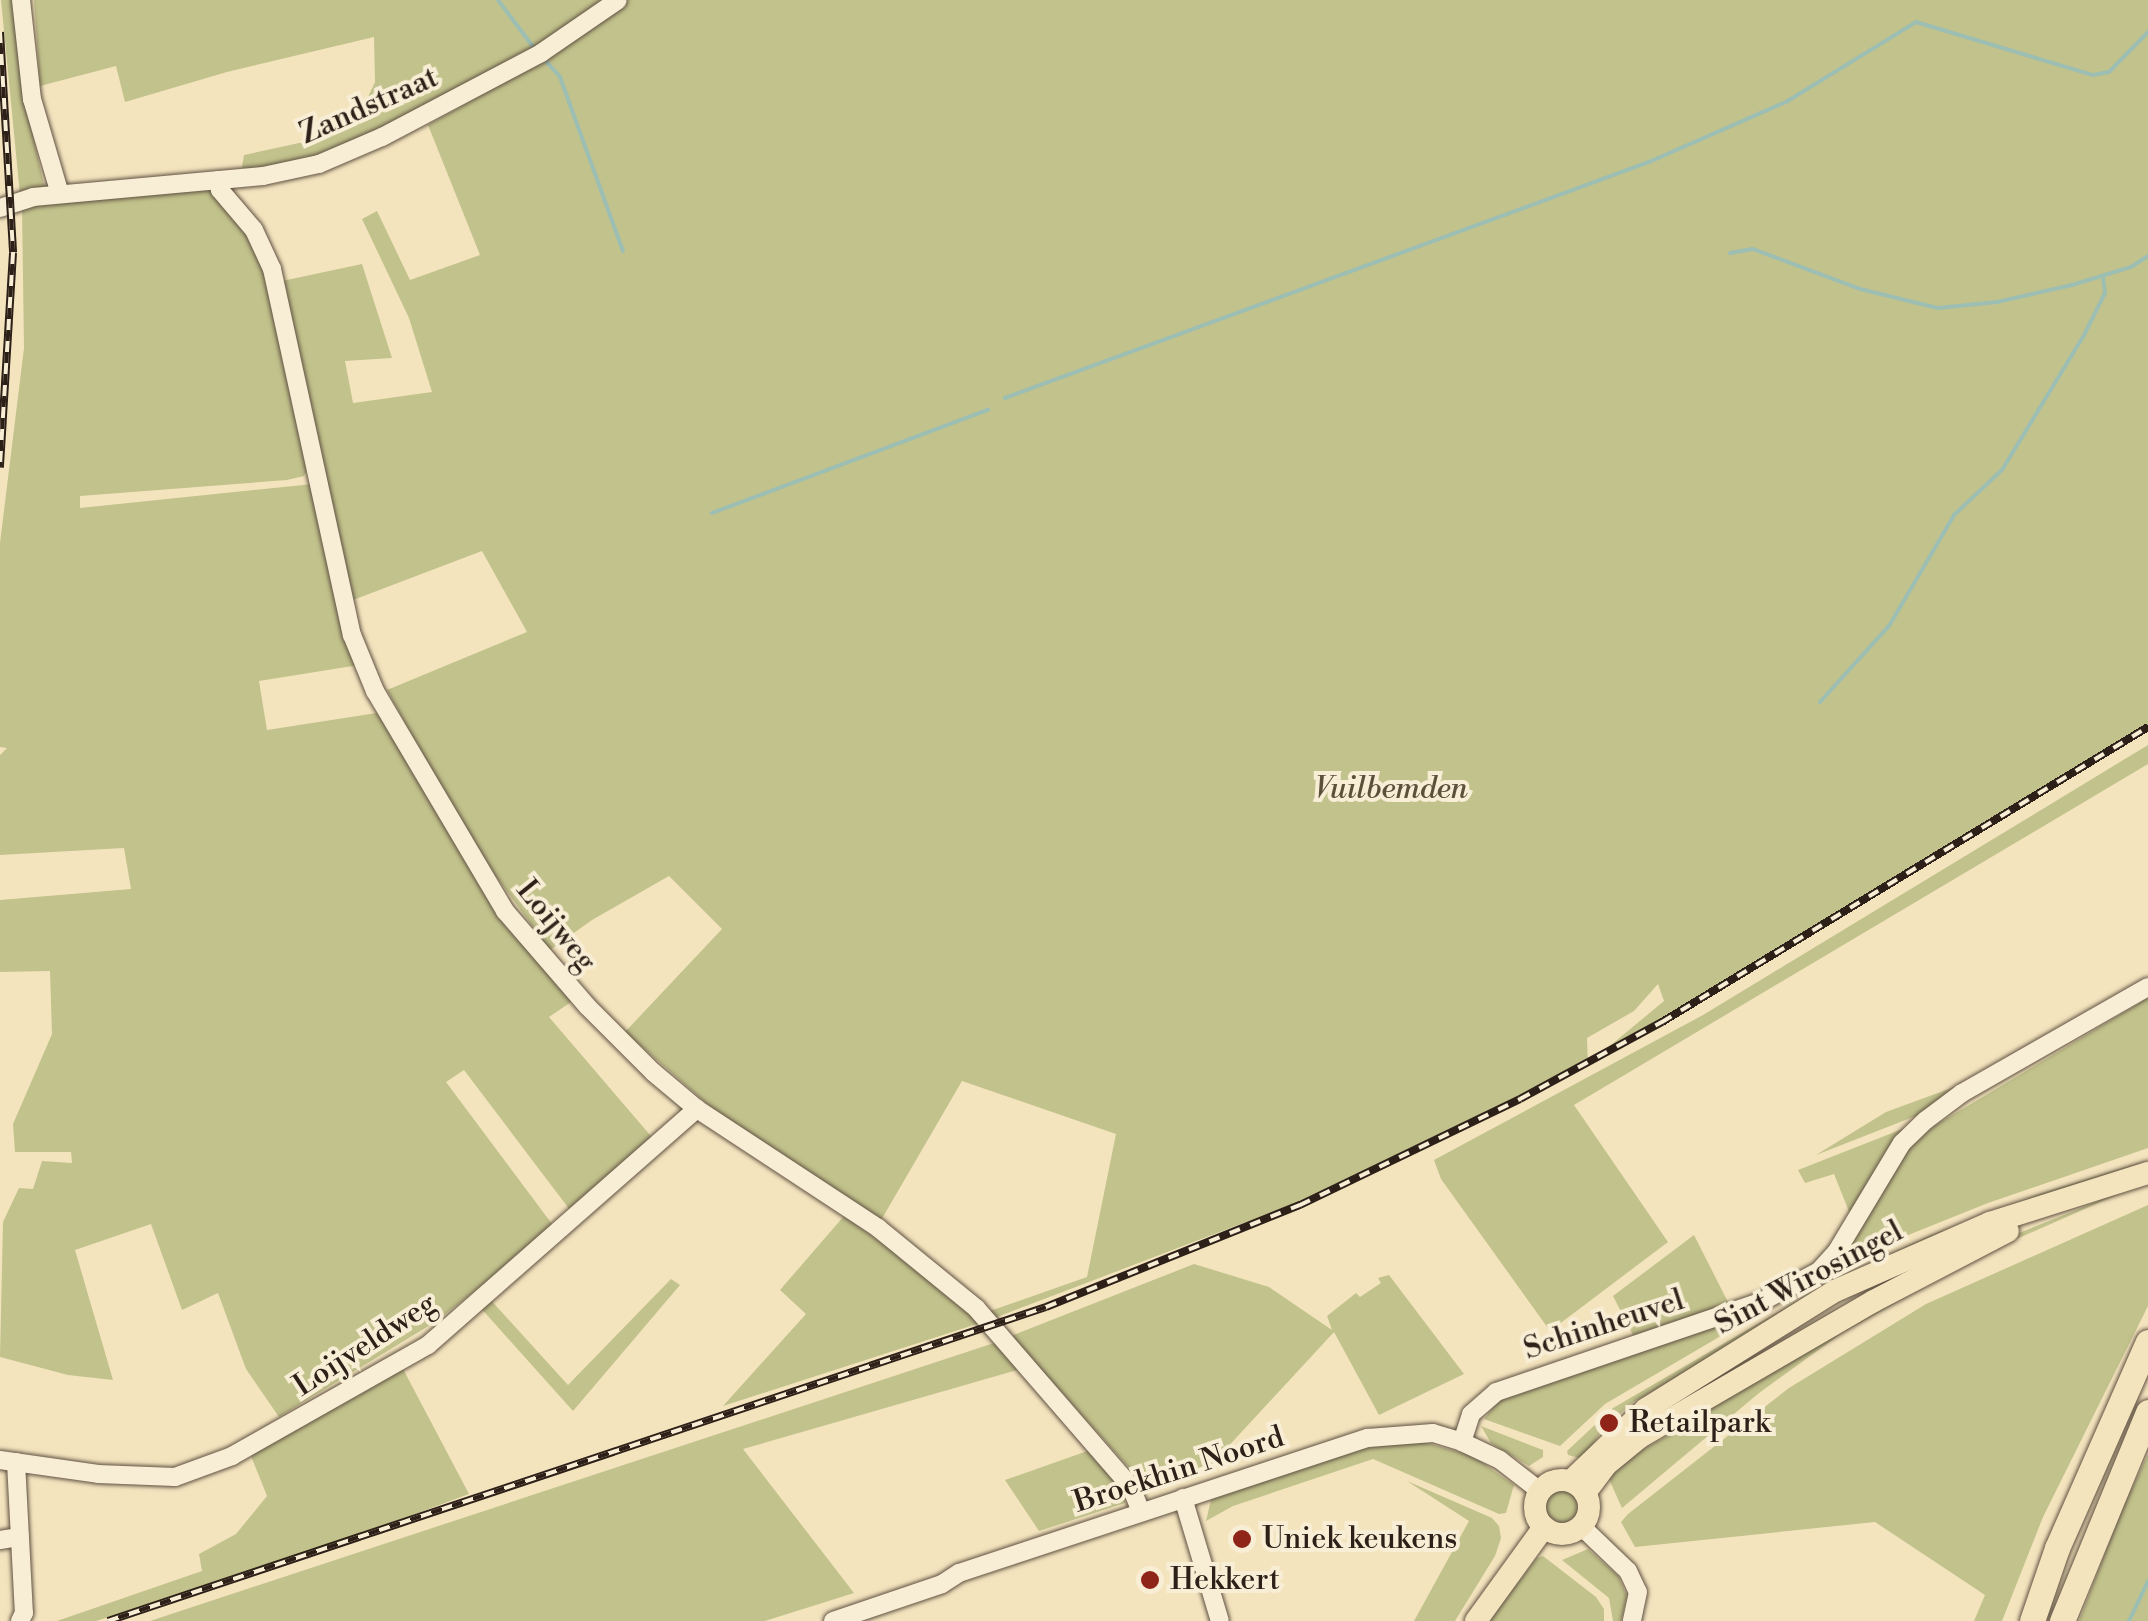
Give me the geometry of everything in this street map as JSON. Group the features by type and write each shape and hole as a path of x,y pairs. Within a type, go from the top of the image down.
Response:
{"highway":[{"path":"2032,1621 2057,1548 2148,1342"},
{"path":"2062,1621 2148,1412"}],"main road":[{"name":"Sint Wirosingel","path":"1578,1487 1646,1409 1836,1291 1990,1223 2148,1172"},
{"path":"1554,1481 1578,1487 1589,1510 1581,1526 1562,1534 1544,1527 1535,1510 1540,1490 1554,1481"},
{"path":"1476,1621 1544,1527"}],"street":[{"path":"21,0 32,99 60,194"},
{"name":"Zandstraat","path":"0,208 60,194 263,176 318,164 349,152 542,53 618,0"},
{"name":"Loijweg","path":"218,180 220,190 254,230 272,269 352,635 375,691 505,911 586,1006 697,1110 878,1228 954,1288 1027,1364 1131,1486 1141,1512"},
{"name":"Schinheuvel","path":"1462,1442 1471,1414 1496,1392 1761,1302 1819,1271 1837,1251 1902,1143 1926,1120 1962,1093 2148,988"},
{"name":"Loijveldweg","path":"8,1461 98,1474 175,1477 232,1456 428,1344 697,1110"},
{"name":"Broekhin Noord","path":"833,1621 942,1584 959,1572 1368,1438 1433,1434 1462,1442 1500,1460 1540,1490"},
{"path":"8,1461 20,1536 22,1617"},
{"path":"1183,1498 1220,1621"},
{"path":"1581,1526 1628,1571 1638,1592 1632,1621"},
{"path":"0,1540 20,1536"}],"green space":[{"path":"1,0 16,0 31,127 46,194 20,195"},
{"path":"34,0 605,0 541,45 364,138 310,159 247,171 242,167 244,155 327,137 356,122 375,82 374,37 227,72 125,102 116,66 40,86"},
{"name":"Vuilbemden","path":"628,0 2148,0 2148,727 1883,892 1587,1066 1330,1190 997,1317 990,1311 1087,1277 1116,1134 962,1081 880,1222 720,1115 625,1032 722,929 669,876 592,920 550,950 473,845 387,690 527,632 482,551 353,600 282,281 362,264 392,358 345,361 353,403 432,392 409,318 362,219 377,211 410,280 480,255 428,125 544,60","holes":["1658,984 1664,1001 1588,1064 1587,1038 1634,1011"]},
{"path":"206,187 251,236 266,269 309,466 304,476 287,480 80,496 80,508 313,484 359,665 259,681 267,730 383,712 478,875 577,998 549,1017 656,1142 573,1214 464,1070 446,1082 555,1228 435,1322 279,1417 246,1369 218,1293 182,1310 151,1224 75,1250 113,1380 68,1375 0,1357 3,1222 19,1188 33,1189 42,1161 72,1163 71,1152 15,1152 13,1124 52,1034 50,971 0,972 0,900 131,889 124,848 0,855 0,755 7,748 0,747 0,543 24,348 22,209 57,199"},
{"path":"2148,745 2148,764 1574,1105 1668,1242 1550,1331 1441,1179 1434,1160 1703,1015"},
{"path":"2148,998 2148,1148 1988,1203 1836,1264 1906,1150 1934,1126"},
{"path":"1987,1075 1931,1110 1816,1155 1886,1112"},
{"path":"1910,1126 1850,1214 1834,1174 1805,1183 1798,1170"},
{"path":"2148,1160 1934,1239 1633,1402 1603,1429 1583,1459 1568,1455 1567,1451 1613,1408 1826,1284 1931,1235 2039,1194"},
{"path":"2148,1181 1985,1253 1842,1333 1759,1393 1622,1508 1608,1477 1623,1460 1682,1428 1706,1404 1982,1248"},
{"path":"2148,1205 2148,1306 2043,1517 2002,1621 1974,1621 1985,1595 1875,1522 1635,1547 1621,1522 1628,1514 1789,1388 1926,1304"},
{"path":"844,1216 914,1266 980,1323 723,1406 806,1314 780,1290"},
{"path":"1694,1235 1730,1306 1635,1339 1613,1296"},
{"path":"1194,1264 1269,1287 1332,1330 1327,1316 1356,1293 1360,1297 1381,1283 1378,1278 1389,1275 1464,1374 1379,1415 1334,1332 1200,1477 1150,1491 1011,1336"},
{"path":"671,1279 680,1285 573,1411 478,1305 488,1297 568,1385"},
{"path":"1782,1300 1605,1404 1560,1446 1484,1419 1501,1398"},
{"path":"997,1342 1021,1369 743,1449 854,1593 765,1621 150,1621"},
{"path":"402,1367 469,1494 305,1555 96,1621 57,1621 202,1571 199,1554 236,1534 267,1496 249,1451"},
{"path":"1481,1426 1543,1450 1543,1457 1529,1466 1491,1443"},
{"path":"1419,1441 1473,1456 1514,1485 1506,1513 1499,1514 1373,1459 1233,1506 1206,1521 1211,1500 1221,1494 1346,1451"},
{"path":"1093,1449 1126,1487 1125,1503 1039,1531 1005,1480"},
{"path":"2148,1454 2148,1621 2079,1621 2121,1512"},
{"path":"1407,1481 1492,1518 1499,1526 1501,1538 1495,1556 1455,1621 1414,1621 1469,1521"},
{"path":"1562,1489 1574,1494 1579,1506 1574,1518 1562,1523 1550,1518 1545,1506 1550,1494"},
{"path":"1588,1549 1618,1576 1627,1596 1621,1621 1613,1621 1609,1598 1562,1560"},
{"path":"1543,1556 1596,1597 1604,1609 1604,1621 1488,1621 1537,1558"}],"waterway":[{"path":"498,0 534,48"},
{"path":"1005,398 1649,162 1786,102 1916,22 2093,75 2109,72 2148,32"},
{"path":"544,59 560,77 623,251"},
{"path":"1730,253 1753,249 1860,289 1938,308 1997,302 2072,285 2131,267 2148,256"},
{"path":"1820,702 1889,626 1954,515 2002,470 2084,335 2105,293 2103,276"},
{"path":"712,513 988,410"},
{"path":"2129,1621 2148,1581"}],"railway":[{"path":"0,32 13,253 0,468"},
{"path":"108,1621 1046,1307 1300,1205 1520,1099 1662,1022 2148,727"}],"place":[{"name":"Retailpark","path":"1609,1423"},
{"name":"Uniek keukens","path":"1242,1539"},
{"name":"Hekkert","path":"1150,1580"}]}
